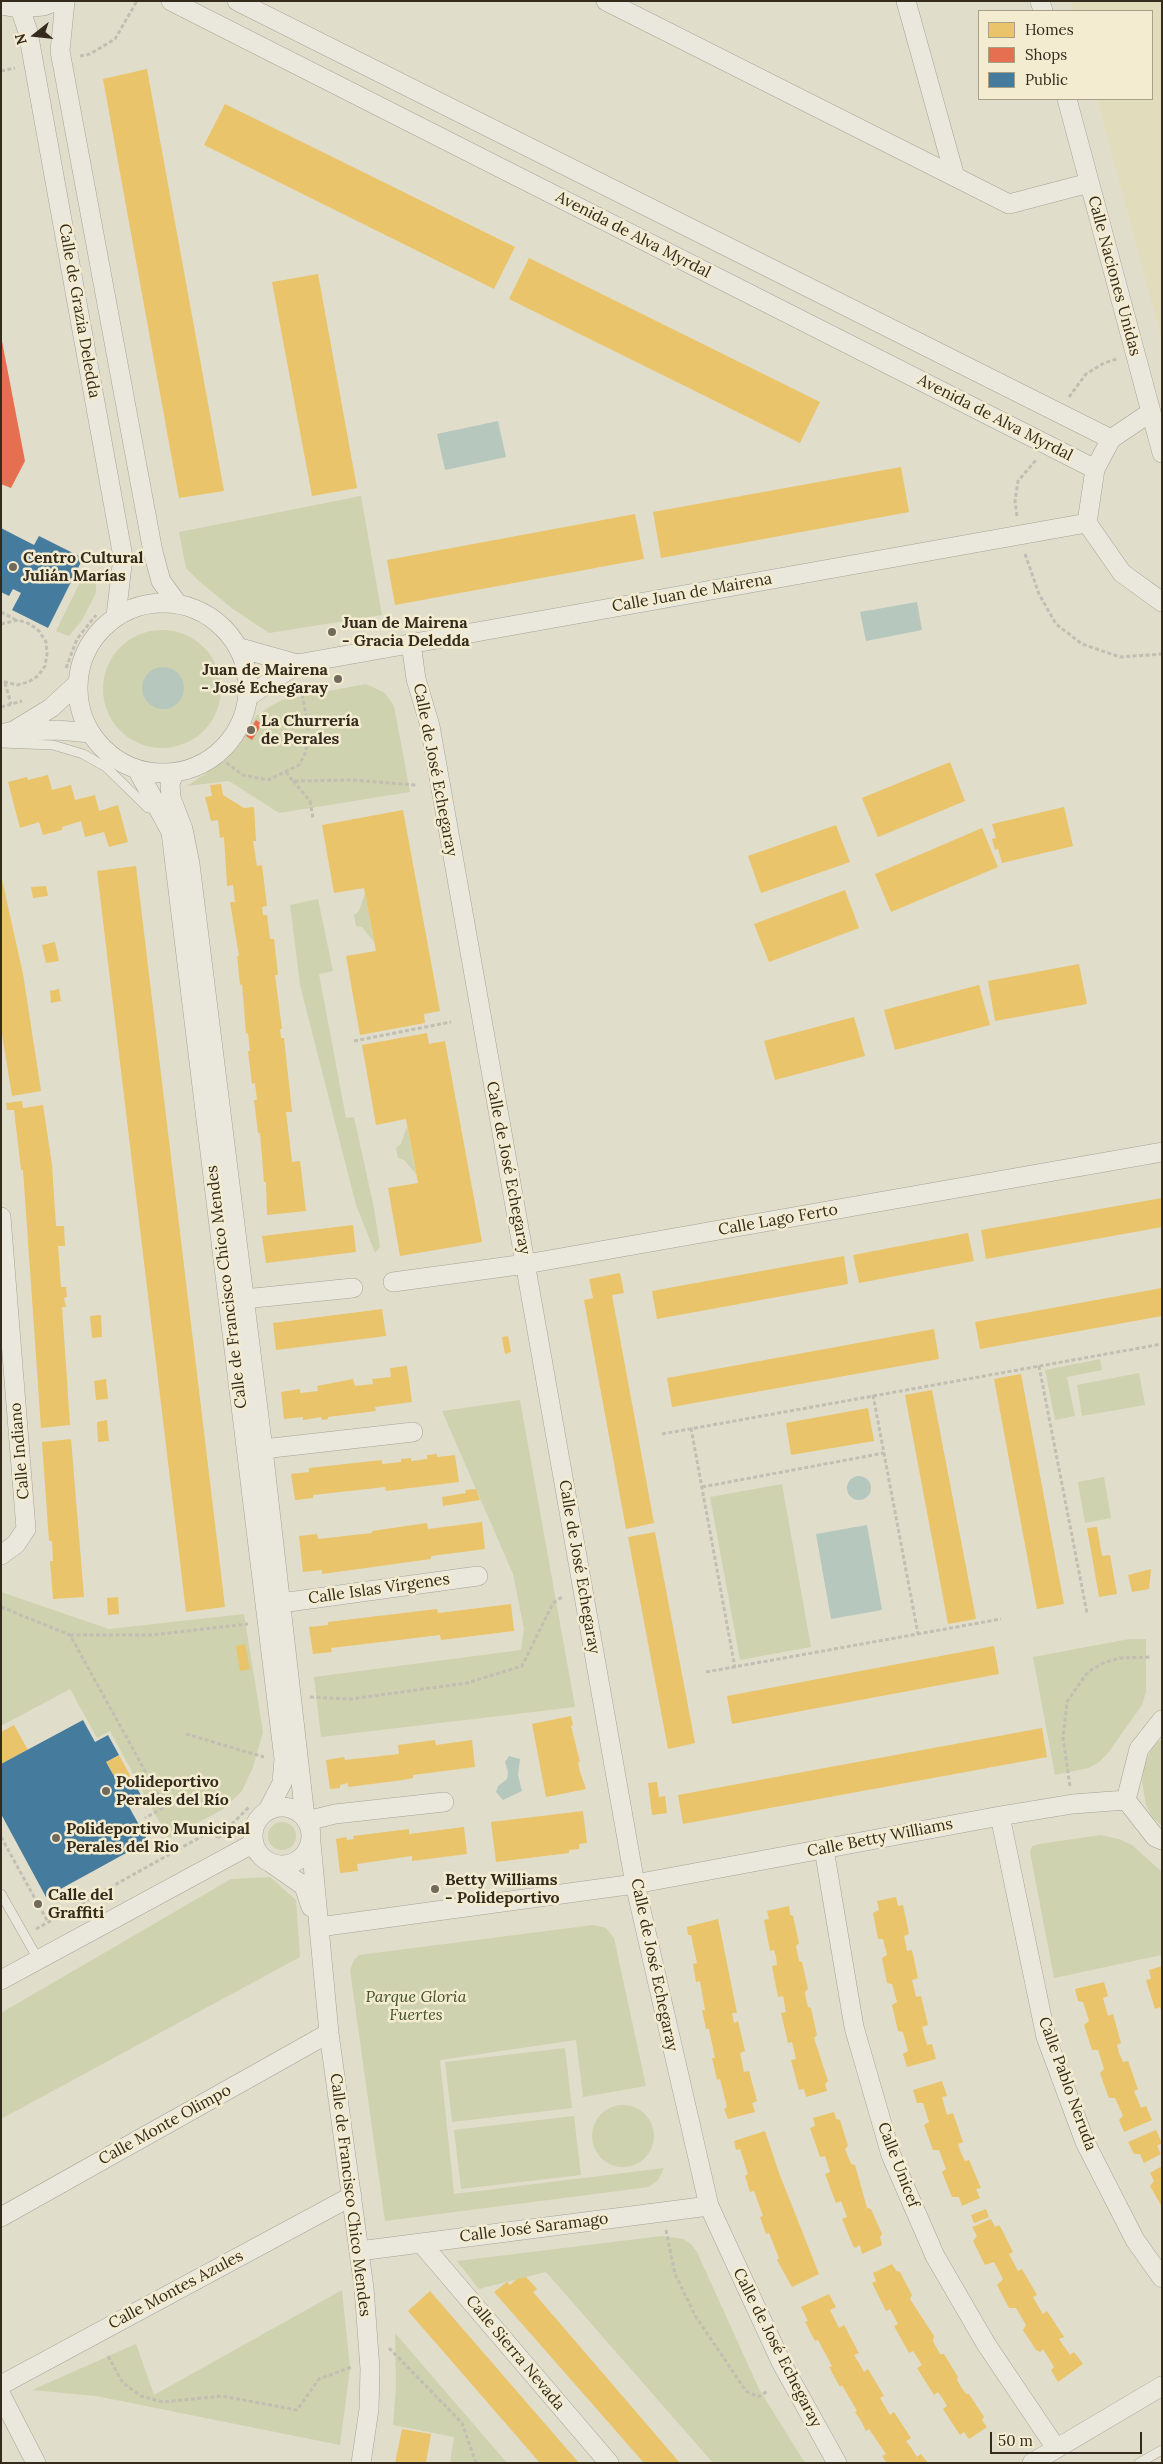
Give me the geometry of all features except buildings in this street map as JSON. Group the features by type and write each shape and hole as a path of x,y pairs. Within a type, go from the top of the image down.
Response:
{"street":[{"path":"10,7 43,6 57,1"},
{"name":"Calle de Grazia Deledda","path":"65,1 60,51 149,532 161,581 177,603"},
{"name":"Avenida de Alva Myrdal","path":"171,1 1095,469"},
{"name":"Avenida de Alva Myrdal","path":"237,1 1111,439"},
{"path":"606,1 1009,204 1089,183"},
{"path":"906,1 955,177"},
{"name":"Calle de Grazia Deledda","path":"10,7 28,32 33,56 124,557 108,612"},
{"name":"Calle Naciones Unidas","path":"1066,100 1162,453"},
{"path":"1150,412 1111,439 1095,469 1087,523 1122,573 1162,602"},
{"name":"Calle Juan de Mairena","path":"249,696 297,664 1087,523"},
{"path":"5,736 51,708 108,612 158,602 177,603 204,612 225,628 240,648 248,671 249,696 243,721 229,744 209,761 185,772 159,774 130,768 106,752 90,733 79,706 71,677"},
{"name":"Calle de José Echegaray","path":"411,643 416,679 430,726 635,1884 709,2206 717,2228 782,2364 837,2463"},
{"name":"Calle Juan de Mairena","path":"240,648 297,664"},
{"path":"5,736 58,730 90,733"},
{"name":"Calle de Francisco Chico Mendes","path":"137,769 171,832 284,1759 282,1783 268,1810"},
{"name":"Calle de Francisco Chico Mendes","path":"174,773 170,784 171,798 183,829 190,864 263,1449 306,1819"},
{"name":"Calle Lago Ferto","path":"394,1282 526,1264 1162,1152"},
{"name":"Calle Indiano","path":"1,1217 26,1529 16,1544 1,1555"},
{"path":"244,1299 353,1288"},
{"path":"263,1449 413,1432"},
{"name":"Calle Islas Vírgenes","path":"281,1603 478,1576"},
{"path":"1162,1720 1139,1749 1126,1800 1155,1837 1162,1840"},
{"name":"Calle Betty Williams","path":"319,1927 635,1884 1000,1816 1073,1804 1126,1800"},
{"path":"306,1819 444,1802"},
{"path":"278,1806 288,1807 306,1819 312,1834 311,1843 308,1851 295,1862 287,1865 270,1863 257,1851 254,1843 255,1824 268,1810 278,1806"},
{"name":"Calle Pablo Neruda","path":"1000,1816 1046,2036 1085,2142 1135,2240 1162,2278"},
{"path":"1,1980 254,1843"},
{"name":"Calle de Francisco Chico Mendes","path":"311,1843 329,2033 359,2251 370,2369 369,2409 361,2463"},
{"name":"Calle Unicef","path":"824,1849 854,2027 891,2155 935,2256 986,2344 1056,2448"},
{"name":"Calle de Francisco Chico Mendes","path":"270,1863 304,1886 319,1927"},
{"name":"Calle Monte Olimpo","path":"1,2217 329,2033"},
{"name":"Calle Montes Azules","path":"1,2385 352,2196"},
{"name":"Calle José Saramago","path":"359,2251 709,2206"},
{"name":"Calle Sierra Nevada","path":"421,2243 609,2463"},
{"path":"1032,2463 1162,2386"},
{"path":"1,2395 36,2463"}],"lane":[{"path":"5,736 53,745 83,754 106,767 148,808 160,810"},
{"path":"1,1894 38,1959"},
{"path":"1139,2463 1162,2450"}],"path":[{"path":"1,612 30,624 40,631 46,642 45,666 38,676 22,684 3,682 11,704"},
{"path":"71,677 78,639 108,612"},
{"path":"1,624 18,620"},
{"path":"221,759 243,775 268,780 299,765 308,739 308,725 297,664"},
{"path":"1,707 26,700"},
{"path":"286,772 310,801 314,818"},
{"path":"293,781 352,780 416,785"},
{"path":"354,1041 450,1022"},
{"path":"662,1434 1162,1344"},
{"path":"1039,1366 1087,1612"},
{"path":"873,1395 918,1634"},
{"path":"692,1428 735,1668"},
{"path":"702,1487 884,1453"},
{"path":"306,1696 351,1699 467,1683 522,1666 553,1603 562,1597"},
{"path":"1,1607 70,1635 151,1636 251,1624"},
{"path":"706,1672 1001,1619"},
{"path":"70,1635 166,1807 145,1818"},
{"path":"1073,1804 1063,1738 1067,1702 1088,1672 1103,1664 1120,1658 1152,1657"},
{"path":"186,1734 272,1759 284,1759"},
{"path":"25,1935 213,1830 230,1856"},
{"path":"1,1837 49,1922"},
{"path":"666,2227 675,2274 696,2317 746,2391 758,2397 768,2391"},
{"path":"388,2348 462,2423 476,2463"},
{"path":"108,2356 123,2384 141,2396 163,2402 222,2396 297,2410 319,2379 350,2368"}],"shaded area":[{"path":"1071,1 1162,1 1162,341 1097,100 1153,100 1153,10 1073,10"},
{"path":"498,421 506,457 445,470 437,434"},
{"path":"917,602 922,630 866,641 860,612"},
{"path":"163,667 178,673 184,688 178,703 163,709 148,703 142,688 148,673"},
{"path":"859,1476 867,1480 871,1488 867,1496 859,1500 851,1496 847,1488 851,1480"},
{"path":"867,1525 882,1610 831,1619 816,1534"},
{"path":"509,1756 520,1759 518,1775 522,1791 503,1800 496,1792 498,1786 507,1779 508,1772 505,1762"}],"green space":[{"path":"361,496 382,615 269,633 233,609 186,568 179,532"},
{"path":"96,570 96,593 82,620 69,636 56,631 85,572"},
{"path":"162,630 184,635 195,640 211,656 216,667 221,689 216,711 211,722 195,738 184,743 162,748 140,743 129,738 113,722 108,711 103,689 108,667 113,656 129,640 140,635"},
{"path":"366,684 385,693 394,706 410,792 279,813 229,781 187,786 228,758 239,745 256,716 269,707 282,700"},
{"path":"365,893 374,942 362,927 356,926 354,915 359,911"},
{"path":"318,899 333,971 319,974 346,1118 354,1117 374,1208 380,1247 375,1253 356,1205 300,985 290,905"},
{"path":"407,1126 416,1174 404,1160 398,1158 396,1148 401,1144"},
{"path":"1100,1359 1102,1370 1067,1377 1075,1416 1055,1420 1045,1370"},
{"path":"1139,1373 1145,1405 1082,1416 1077,1385"},
{"path":"520,1400 575,1707 321,1737 314,1677 521,1650 524,1629 513,1574 442,1411"},
{"path":"1104,1477 1111,1518 1085,1523 1078,1482"},
{"path":"782,1484 811,1647 740,1660 710,1497"},
{"path":"1,1592 109,1629 244,1614 263,1732 253,1767 242,1791 222,1810 168,1838 110,1731 97,1738 70,1689 1,1726"},
{"path":"1129,1639 1146,1639 1146,1692 1142,1705 1108,1753 1099,1762 1089,1768 1055,1775 1033,1657"},
{"path":"1162,1740 1162,1826 1152,1817 1146,1805 1142,1781 1144,1766 1150,1752 1155,1743"},
{"path":"282,1822 292,1826 296,1836 292,1846 282,1850 272,1846 268,1836 272,1826"},
{"path":"1101,1835 1119,1839 1132,1845 1162,1872 1162,1955 1054,1978 1030,1852 1032,1846 1039,1844"},
{"path":"270,1877 296,1900 300,1957 1,2119 1,2013 231,1879"},
{"name":"Parque Gloria Fuertes","path":"593,1925 606,1928 614,1938 646,2086 583,2097 576,2040 440,2060 454,2194 664,2168 658,2180 649,2187 385,2221 350,1970 354,1960 359,1955"},
{"path":"565,2048 572,2108 452,2122 445,2062"},
{"path":"623,2105 635,2108 645,2114 651,2124 654,2136 651,2148 645,2158 635,2164 623,2167 611,2164 601,2158 595,2148 592,2136 595,2124 601,2114 611,2108"},
{"path":"574,2116 581,2175 461,2189 454,2130"},
{"path":"662,2236 683,2239 691,2244 697,2252 759,2389 805,2463 713,2463 546,2272 479,2289 457,2261"},
{"path":"342,2290 350,2368 340,2445 96,2396 32,2390 136,2344 154,2395"},
{"path":"395,2333 507,2463 450,2463 454,2437 393,2425 396,2387"}],"place":[{"name":"Centro Cultural Julián Marías","path":"13,567"},
{"name":"Juan de Mairena - Gracia Deledda","path":"332,632"},
{"name":"Juan de Mairena - José Echegaray","path":"338,679"},
{"name":"La Churrería de Perales","path":"251,730"},
{"name":"Polideportivo Perales del Río","path":"106,1791"},
{"name":"Polideportivo Municipal Perales del Rio","path":"56,1838"},
{"name":"Betty Williams - Polideportivo","path":"435,1889"},
{"name":"Calle del Graffiti","path":"38,1904"}]}
